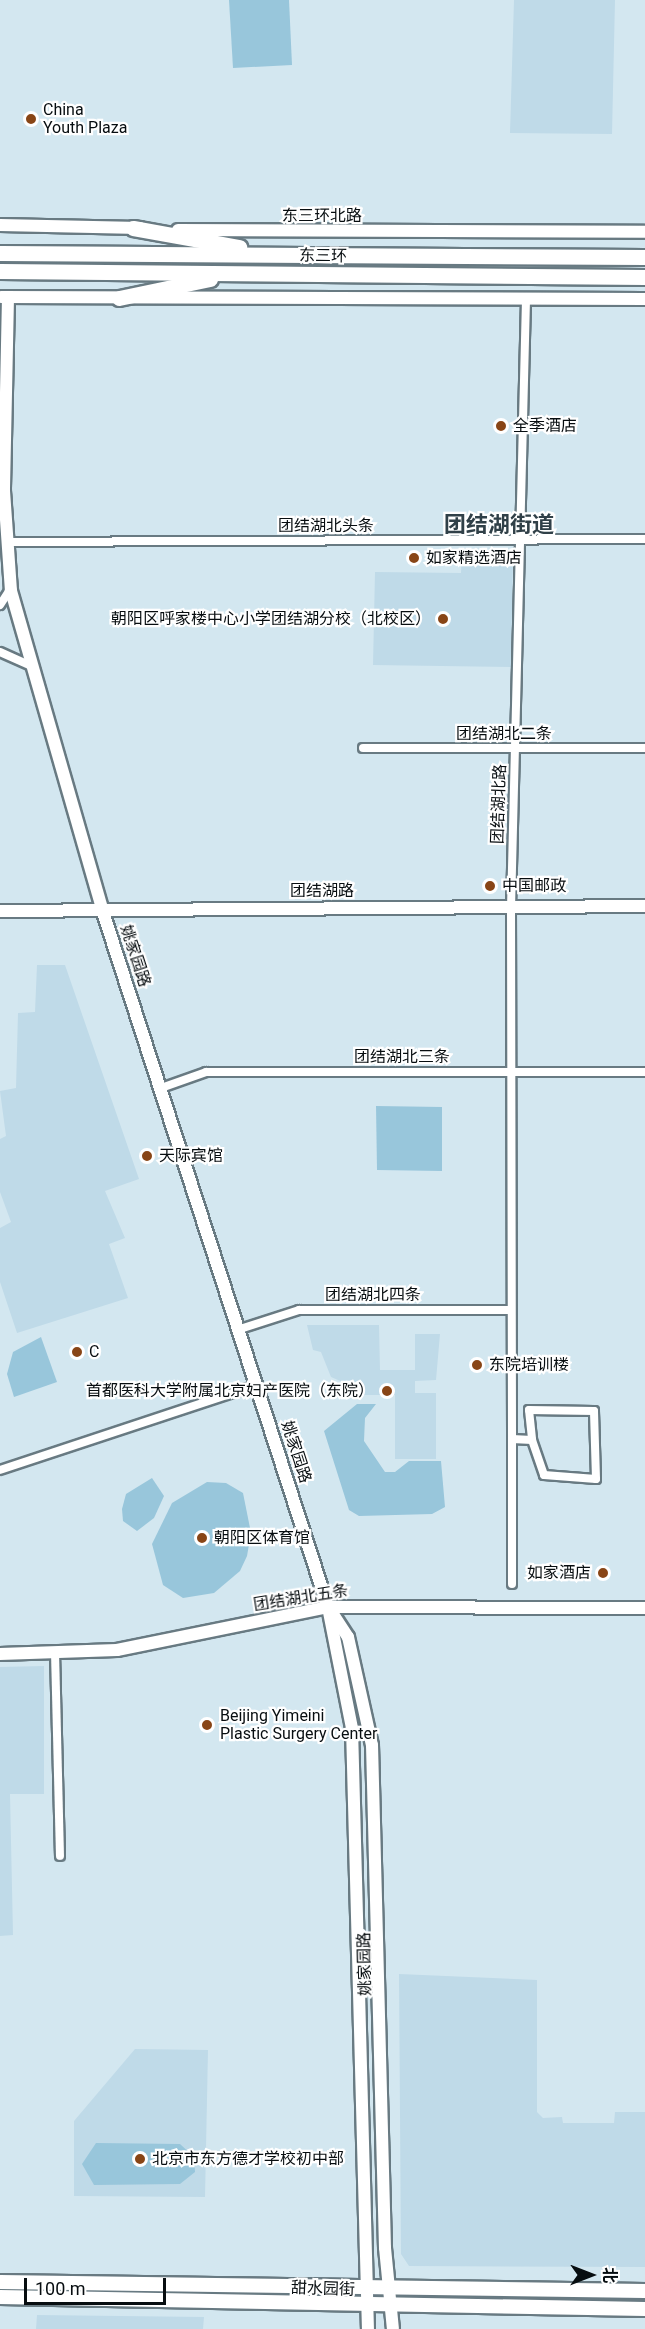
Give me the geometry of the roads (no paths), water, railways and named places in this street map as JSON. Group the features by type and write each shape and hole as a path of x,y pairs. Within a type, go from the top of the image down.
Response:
{"highway":[{"path":"133,228 278,255"},
{"name":"东三环","path":"0,253 645,257"},
{"name":"东三环","path":"0,271 645,277"},
{"path":"119,298 241,273"}],"main road":[{"name":"甜水园街","path":"0,2282 645,2291"},
{"name":"甜水园街","path":"0,2297 392,2307 645,2309"}],"street":[{"name":"东三环北路","path":"0,225 225,233 645,232"},
{"path":"4,297 645,299"},
{"name":"姚家园路","path":"4,297 7,542 11,588 31,666 102,909 240,1329 328,1607 352,1728 369,2329"},
{"name":"团结湖北路","path":"512,1584 512,1439 508,1310 508,1073 511,907 524,541 526,299"},
{"name":"团结湖北头条","path":"7,542 645,539"},
{"path":"0,605 11,588"},
{"path":"0,652 31,666"},
{"name":"团结湖北二条","path":"363,748 645,748"},
{"name":"团结湖路","path":"0,911 645,906"},
{"name":"团结湖北三条","path":"161,1088 206,1072 645,1072"},
{"name":"团结湖北四条","path":"240,1329 299,1310 508,1310"},
{"path":"0,1470 257,1385"},
{"path":"529,1410 594,1411 596,1479 544,1475 532,1440 529,1410"},
{"path":"512,1439 532,1440"},
{"name":"姚家园路","path":"328,1607 348,1637 372,1745 385,2248 391,2288 393,2329"},
{"name":"团结湖北五条","path":"0,1654 117,1650 328,1607 645,1608"},
{"path":"55,1652 60,1856"}],"place":[{"name":"China Youth Plaza","path":"31,119"},
{"name":"全季酒店","path":"501,426"},
{"name":"如家精选酒店","path":"414,558"},
{"name":"朝阳区呼家楼中心小学团结湖分校（北校区）","path":"443,619"},
{"name":"中国邮政","path":"490,886"},
{"name":"天际宾馆","path":"147,1156"},
{"name":"C","path":"77,1352"},
{"name":"东院培训楼","path":"477,1365"},
{"name":"首都医科大学附属北京妇产医院（东院）","path":"387,1391"},
{"name":"朝阳区体育馆","path":"202,1538"},
{"name":"如家酒店","path":"603,1573"},
{"name":"Beijing Yimeini Plastic Surgery Center","path":"207,1725"},
{"name":"北京市东方德才学校初中部","path":"140,2159"}],"district":[{"name":"团结湖街道","path":"499,525"}]}
